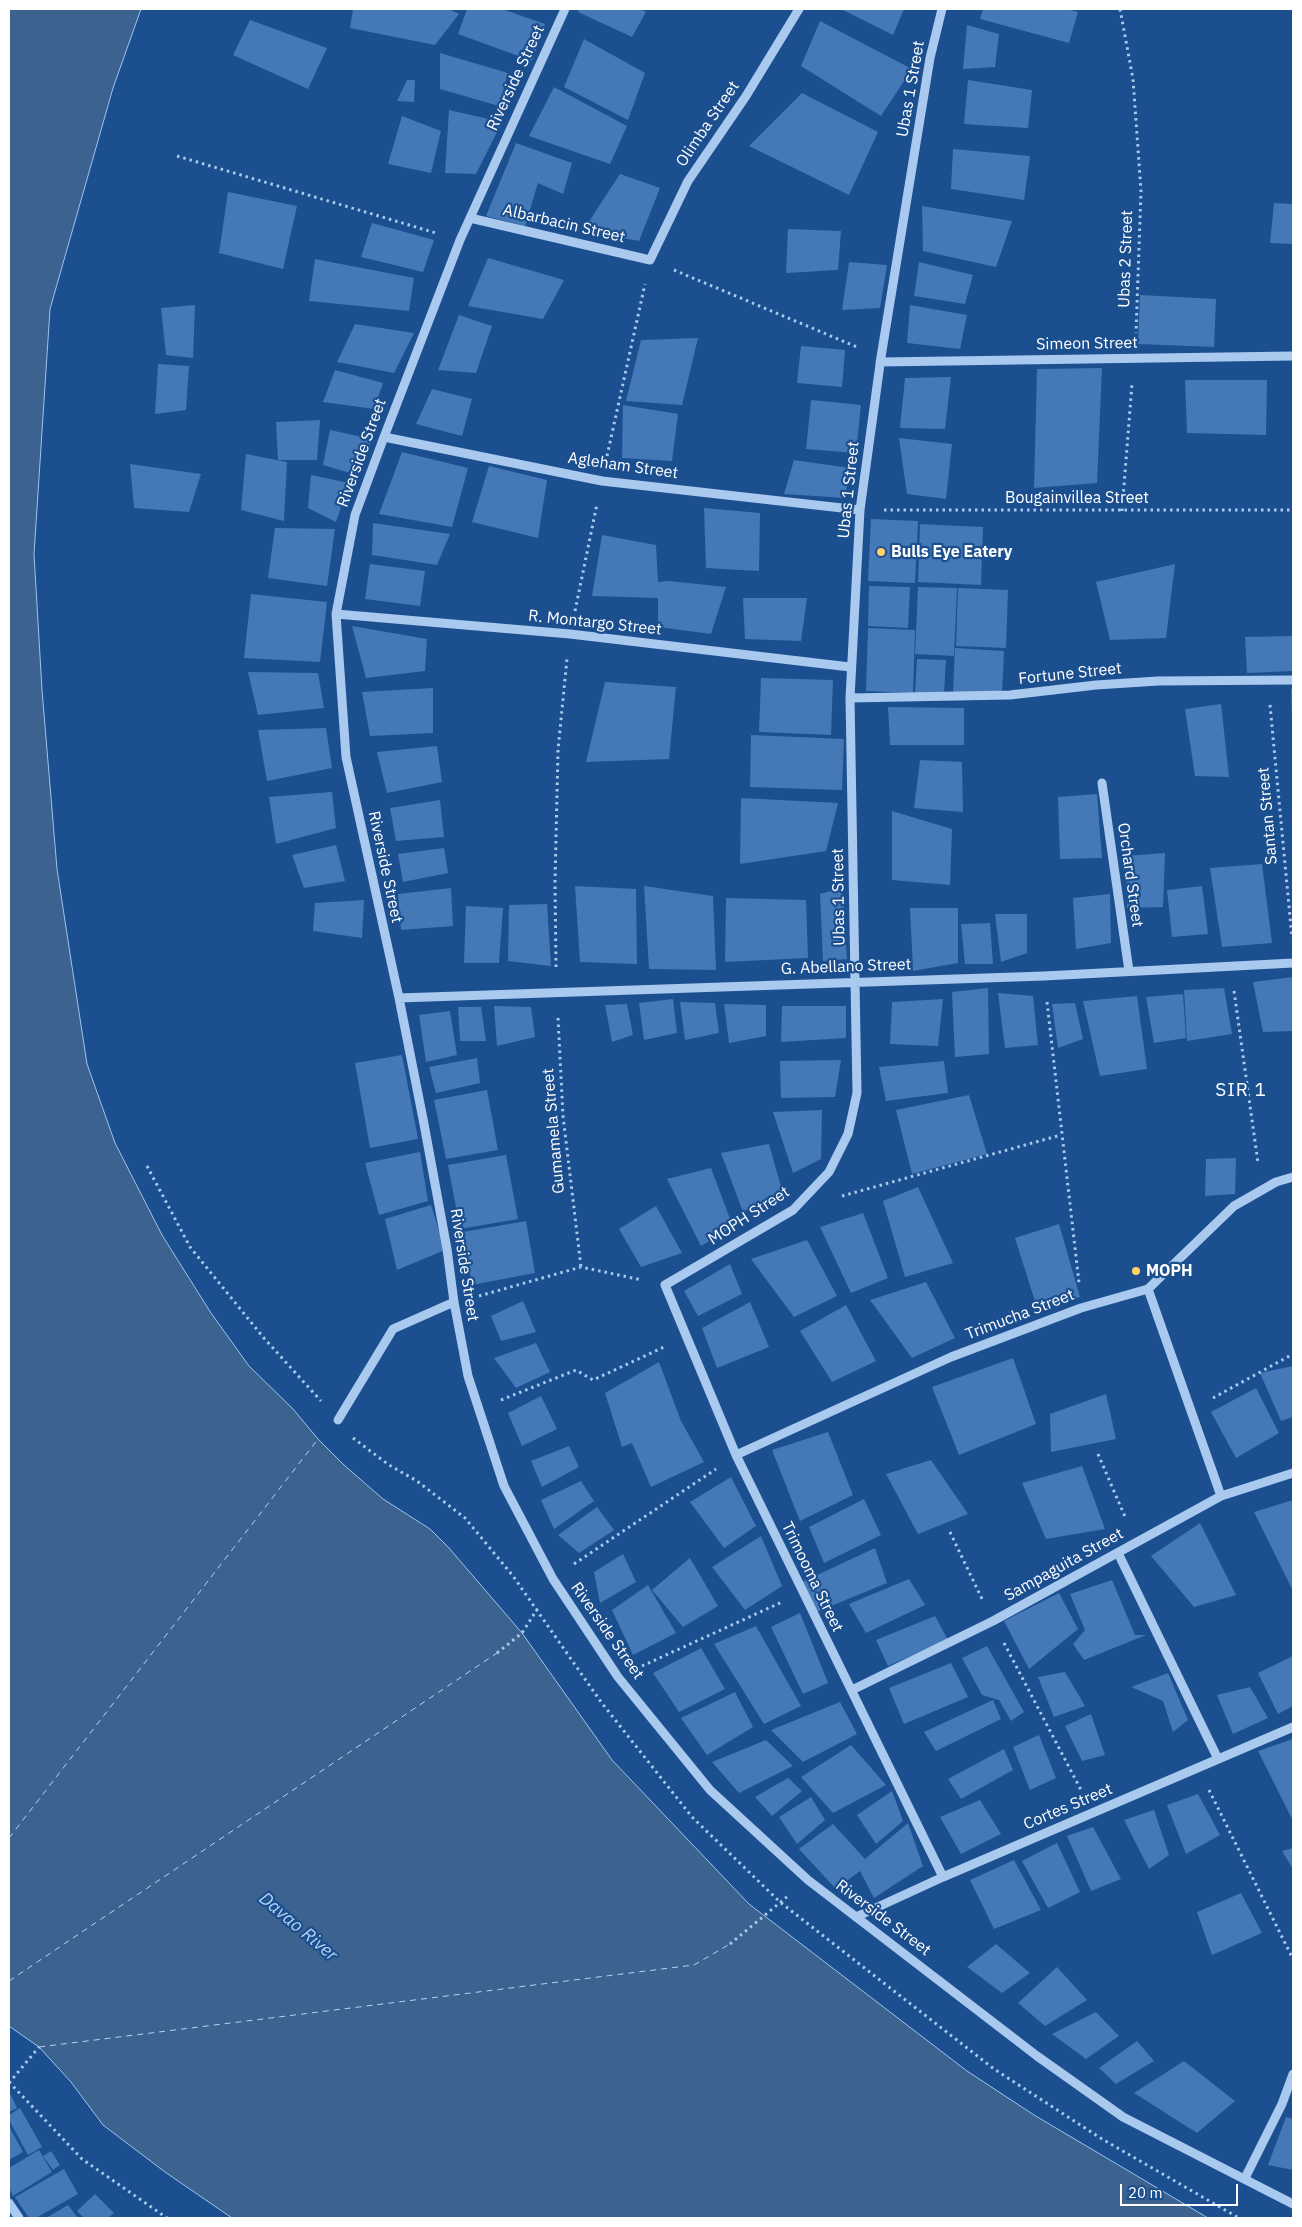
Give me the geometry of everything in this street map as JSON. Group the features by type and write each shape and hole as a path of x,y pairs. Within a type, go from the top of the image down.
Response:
{"street":[{"name":"Riverside Street","path":"565,9 460,240 354,515 336,614 346,757 399,998 447,1249 454,1302 468,1376 504,1486 552,1579 618,1677 710,1790 808,1880 1038,2056 1123,2118 1245,2178 1293,2204"},
{"name":"Olimba Street","path":"650,260 688,181 746,96 799,9"},
{"name":"Ubas 1 Street","path":"856,981 850,667 860,510 881,359 930,58 942,9"},
{"name":"Albarbacin Street","path":"470,218 650,260"},
{"name":"Simeon Street","path":"881,359 1293,356"},
{"name":"Agleham Street","path":"384,437 602,481 860,510"},
{"name":"R. Montargo Street","path":"336,614 570,634 850,667"},
{"name":"Fortune Street","path":"850,698 1010,695 1096,685 1149,682 1293,680"},
{"name":"Orchard Street","path":"1102,783 1129,971"},
{"name":"G. Abellano Street","path":"399,998 1044,976 1293,963"},
{"name":"MOPH Street","path":"665,1286 793,1210 829,1172 848,1134 857,1093 856,981"},
{"name":"Trimucha Street","path":"736,1455 951,1357 1081,1308 1148,1289 1234,1206 1276,1182 1293,1177"},
{"name":"Trimooma Street","path":"665,1286 736,1455 943,1877"},
{"path":"1148,1289 1221,1496"},
{"path":"338,1420 393,1329 454,1302"},
{"name":"Sampaguita Street","path":"852,1690 993,1621 1221,1496 1293,1473"},
{"path":"1118,1553 1218,1759"},
{"name":"Cortes Street","path":"856,1917 943,1877 1293,1727"},
{"path":"1245,2178 1282,2104 1293,2074"},
{"path":"9,2203 19,2218"}],"path":[{"name":"Ubas 2 Street","path":"1120,9 1133,79 1141,191 1135,358 1122,510"},
{"path":"177,156 460,240"},
{"path":"650,260 881,359"},
{"name":"Bougainvillea Street","path":"860,510 1293,510"},
{"name":"Santan Street","path":"1268,680 1292,941"},
{"path":"1231,966 1262,1190"},
{"path":"1044,976 1081,1308"},
{"name":"Gumamela Street","path":"557,993 563,1116 582,1267"},
{"path":"839,1197 1061,1135"},
{"path":"454,1302 582,1267 665,1286"},
{"path":"479,1409 576,1370 593,1380 687,1337"},
{"path":"1191,1410 1293,1354"},
{"path":"1098,1454 1136,1543"},
{"path":"552,1579 736,1455"},
{"path":"950,1532 993,1621 1092,1813"},
{"path":"618,1677 802,1592"},
{"path":"497,1653 522,1633 537,1610"},
{"path":"1198,1768 1293,1960"},
{"path":"730,1944 780,1902"},
{"path":"39,2046 9,2082 82,2158 167,2218"}],"water":[{"name":"Davao River","path":"9,9 141,9 113,88 50,309 34,554 42,690 57,869 87,1064 115,1143 162,1235 211,1313 249,1366 293,1409 318,1439 344,1465 383,1499 430,1529 449,1548 522,1633 612,1760 749,1904 967,2071 1034,2115 1208,2218 232,2218 165,2172 103,2125 71,2082 39,2047 9,2026"}],"building":[{"path":"353,9 449,9 459,14 435,45 350,28"},
{"path":"467,9 502,9 545,24 532,61 458,34"},
{"path":"579,9 640,9 646,12 632,37 578,12"},
{"path":"841,9 904,9 893,35"},
{"path":"983,9 1067,9 1078,12 1069,43 980,19"},
{"path":"250,20 327,48 308,89 233,55"},
{"path":"820,21 912,69 881,116 801,66"},
{"path":"967,25 999,34 995,67 963,69"},
{"path":"584,39 645,73 628,120 564,87"},
{"path":"440,53 508,73 499,106 440,89"},
{"path":"407,80 415,80 414,102 397,101"},
{"path":"968,80 1032,90 1028,128 964,124"},
{"path":"554,87 627,126 610,164 529,136"},
{"path":"802,93 878,132 849,195 749,146"},
{"path":"449,110 502,122 476,174 445,173"},
{"path":"402,116 441,131 431,173 388,164"},
{"path":"516,143 572,163 563,194 538,183 525,226 486,216"},
{"path":"953,149 1030,156 1024,200 951,189"},
{"path":"620,174 660,188 639,241 589,232 584,229"},
{"path":"228,192 297,206 283,269 219,253"},
{"path":"1274,203 1293,204 1293,244 1270,243"},
{"path":"922,206 1012,221 996,267 923,251"},
{"path":"372,223 434,240 423,272 361,257"},
{"path":"788,229 841,231 838,270 786,273"},
{"path":"488,258 564,280 543,319 468,306"},
{"path":"315,259 414,278 409,311 309,301"},
{"path":"849,262 887,265 880,308 842,310"},
{"path":"919,262 973,275 965,304 914,296"},
{"path":"1140,295 1216,299 1214,347 1138,344"},
{"path":"195,305 193,358 166,355 161,308"},
{"path":"910,305 967,315 960,349 907,343"},
{"path":"459,315 492,326 476,373 438,370"},
{"path":"355,324 414,333 394,373 337,362"},
{"path":"698,338 682,405 626,401 641,340"},
{"path":"801,346 845,350 842,387 797,383"},
{"path":"158,364 189,366 186,410 155,414"},
{"path":"1102,368 1097,483 1034,488 1037,369"},
{"path":"335,370 383,383 374,409 323,402"},
{"path":"951,377 945,429 900,428 905,378"},
{"path":"1185,380 1267,380 1266,435 1187,433"},
{"path":"432,389 472,399 462,436 416,424"},
{"path":"811,400 861,405 856,453 806,449"},
{"path":"623,405 678,414 672,461 622,458"},
{"path":"320,420 317,460 278,460 276,422"},
{"path":"330,430 372,439 357,475 323,465"},
{"path":"899,438 952,444 946,499 907,494"},
{"path":"402,452 468,468 452,527 379,514"},
{"path":"246,454 287,462 284,521 241,510"},
{"path":"794,460 850,468 845,498 784,494"},
{"path":"130,464 201,474 189,512 134,508"},
{"path":"489,466 547,480 538,538 472,522"},
{"path":"311,475 349,483 336,522 308,508"},
{"path":"704,508 760,513 759,571 706,568"},
{"path":"871,519 918,521 915,583 868,581"},
{"path":"373,523 450,534 437,565 372,555"},
{"path":"920,524 983,527 981,585 918,582"},
{"path":"275,528 335,529 327,586 268,578"},
{"path":"602,535 656,545 658,582 669,581 726,587 711,634 658,627 658,598 592,596"},
{"path":"370,564 425,571 420,606 365,599"},
{"path":"1175,564 1166,638 1110,640 1096,582"},
{"path":"869,586 910,587 908,628 868,626"},
{"path":"918,587 957,588 954,656 915,654"},
{"path":"958,588 1008,590 1006,648 956,646"},
{"path":"251,594 327,602 320,662 244,658"},
{"path":"743,598 807,598 801,641 745,639"},
{"path":"352,626 427,639 425,671 366,678"},
{"path":"868,628 915,630 913,693 866,691"},
{"path":"1293,636 1293,671 1247,673 1245,637"},
{"path":"955,648 1004,651 1002,694 953,692"},
{"path":"917,659 946,660 944,694 915,693"},
{"path":"248,672 318,673 324,708 258,715"},
{"path":"761,678 833,680 831,735 759,732"},
{"path":"605,682 676,687 669,759 586,762"},
{"path":"433,688 433,733 370,736 362,692"},
{"path":"1291,689 1293,689 1293,724 1292,724"},
{"path":"1221,704 1229,777 1195,776 1185,709"},
{"path":"888,707 964,708 964,745 890,745"},
{"path":"326,728 332,768 267,781 258,730"},
{"path":"751,735 844,739 842,790 750,787"},
{"path":"437,746 442,782 387,793 377,752"},
{"path":"920,760 962,762 963,812 914,808"},
{"path":"332,792 336,828 276,844 269,797"},
{"path":"1097,794 1102,858 1060,859 1058,797"},
{"path":"741,798 838,803 826,851 740,864"},
{"path":"440,800 444,837 396,841 390,808"},
{"path":"892,811 952,829 950,885 892,880"},
{"path":"336,845 345,881 304,888 292,855"},
{"path":"444,848 448,873 403,882 398,854"},
{"path":"1165,853 1163,907 1127,908 1126,856"},
{"path":"1262,864 1272,943 1222,947 1210,868"},
{"path":"575,886 636,889 637,964 580,962"},
{"path":"644,886 713,896 716,970 649,969"},
{"path":"1202,886 1208,934 1172,937 1167,890"},
{"path":"451,888 453,926 401,930 398,894"},
{"path":"842,888 847,959 823,961 820,894"},
{"path":"1110,894 1111,943 1076,949 1073,898"},
{"path":"726,898 806,900 808,958 725,962"},
{"path":"364,900 362,938 313,931 315,903"},
{"path":"547,904 551,966 508,961 509,905"},
{"path":"466,906 503,908 499,963 464,963"},
{"path":"910,908 958,908 958,963 913,971"},
{"path":"995,914 1027,914 1027,953 1001,962"},
{"path":"990,923 993,964 965,964 961,924"},
{"path":"1293,977 1293,1031 1263,1032 1253,982"},
{"path":"988,988 989,1054 955,1057 952,992"},
{"path":"1224,988 1232,1034 1187,1041 1184,990"},
{"path":"998,993 1033,996 1038,1045 1005,1048"},
{"path":"1183,994 1186,1038 1154,1043 1146,997"},
{"path":"1137,996 1147,1069 1100,1076 1083,1001"},
{"path":"673,999 677,1033 644,1040 639,1003"},
{"path":"943,999 938,1046 890,1044 892,1002"},
{"path":"680,1002 715,1003 719,1033 685,1040"},
{"path":"1075,1003 1083,1039 1058,1048 1052,1004"},
{"path":"627,1004 633,1035 612,1042 605,1005"},
{"path":"724,1004 766,1005 766,1036 729,1043"},
{"path":"494,1006 531,1007 535,1037 497,1046"},
{"path":"782,1006 846,1006 846,1038 781,1042"},
{"path":"458,1007 481,1007 486,1041 460,1041"},
{"path":"450,1011 457,1055 426,1062 419,1015"},
{"path":"402,1055 418,1139 370,1148 355,1063"},
{"path":"477,1058 480,1083 436,1093 429,1067"},
{"path":"841,1060 835,1097 781,1098 780,1061"},
{"path":"944,1061 948,1093 886,1101 879,1067"},
{"path":"487,1090 498,1150 446,1159 434,1100"},
{"path":"969,1095 987,1154 912,1174 896,1110"},
{"path":"822,1110 821,1159 793,1173 773,1112"},
{"path":"769,1144 782,1190 743,1212 721,1153"},
{"path":"420,1152 428,1201 379,1215 365,1163"},
{"path":"506,1155 518,1219 460,1229 448,1165"},
{"path":"1236,1158 1235,1194 1205,1196 1206,1159"},
{"path":"711,1168 733,1227 701,1246 667,1179"},
{"path":"918,1187 953,1263 905,1277 883,1201"},
{"path":"431,1205 445,1250 397,1270 385,1219"},
{"path":"656,1206 682,1253 641,1267 619,1229"},
{"path":"863,1213 888,1278 851,1293 820,1227"},
{"path":"526,1221 535,1273 472,1285 463,1232"},
{"path":"1059,1224 1080,1297 1038,1311 1015,1238"},
{"path":"807,1240 837,1296 794,1317 751,1259"},
{"path":"730,1264 742,1294 698,1316 684,1291"},
{"path":"926,1282 955,1338 912,1358 870,1300"},
{"path":"523,1301 536,1332 501,1341 491,1316"},
{"path":"750,1302 769,1347 717,1368 702,1328"},
{"path":"846,1305 876,1361 832,1382 800,1331"},
{"path":"536,1343 550,1372 516,1388 494,1358"},
{"path":"1013,1358 1036,1424 959,1455 932,1387"},
{"path":"659,1362 681,1421 704,1462 651,1487 632,1443 622,1447 605,1393"},
{"path":"1293,1366 1293,1417 1281,1421 1260,1373"},
{"path":"1256,1388 1279,1433 1236,1458 1211,1412"},
{"path":"1106,1394 1116,1439 1051,1452 1050,1414"},
{"path":"541,1396 557,1429 522,1446 508,1413"},
{"path":"828,1432 853,1495 800,1521 772,1450"},
{"path":"569,1446 579,1467 542,1487 531,1461"},
{"path":"931,1460 968,1514 918,1534 886,1474"},
{"path":"1082,1466 1105,1529 1046,1539 1022,1483"},
{"path":"731,1477 756,1526 724,1548 690,1502"},
{"path":"581,1481 594,1501 554,1529 541,1500"},
{"path":"864,1499 881,1535 824,1563 809,1527"},
{"path":"1293,1500 1293,1588 1292,1589 1254,1512"},
{"path":"597,1507 614,1530 579,1553 558,1535"},
{"path":"1200,1523 1236,1595 1194,1607 1151,1556"},
{"path":"761,1536 782,1586 745,1610 712,1567"},
{"path":"875,1548 887,1583 814,1613 800,1583"},
{"path":"623,1554 636,1582 600,1603 594,1572"},
{"path":"690,1558 718,1606 683,1627 652,1590"},
{"path":"909,1579 925,1605 866,1633 849,1604"},
{"path":"1112,1580 1135,1635 1146,1635 1084,1660 1073,1644 1085,1630 1070,1594"},
{"path":"648,1585 676,1633 633,1655 612,1610"},
{"path":"1059,1593 1078,1629 1029,1669 1004,1621"},
{"path":"800,1613 828,1683 803,1694 771,1627"},
{"path":"935,1616 948,1640 888,1666 876,1640"},
{"path":"756,1626 801,1706 764,1724 714,1644"},
{"path":"987,1646 1024,1712 1011,1721 999,1700 982,1695 962,1658"},
{"path":"701,1648 725,1689 679,1712 653,1673"},
{"path":"1293,1656 1293,1706 1278,1714 1258,1673"},
{"path":"951,1663 968,1697 904,1724 889,1688"},
{"path":"1065,1672 1085,1706 1054,1717 1038,1677"},
{"path":"1168,1673 1188,1720 1173,1732 1163,1701 1131,1687"},
{"path":"1250,1687 1268,1718 1233,1734 1217,1695"},
{"path":"735,1692 753,1727 707,1755 681,1718"},
{"path":"993,1700 1001,1719 936,1751 924,1732"},
{"path":"840,1702 857,1734 803,1762 771,1730"},
{"path":"1091,1714 1105,1755 1082,1761 1065,1726"},
{"path":"1039,1735 1056,1778 1030,1790 1013,1747"},
{"path":"1293,1739 1293,1821 1258,1751"},
{"path":"766,1740 793,1766 739,1793 712,1762"},
{"path":"851,1745 886,1785 833,1813 801,1777"},
{"path":"1004,1749 1013,1770 961,1799 948,1779"},
{"path":"788,1778 802,1791 772,1816 755,1797"},
{"path":"892,1791 903,1821 876,1844 857,1815"},
{"path":"1198,1794 1220,1835 1186,1854 1167,1805"},
{"path":"811,1797 825,1820 797,1844 779,1817"},
{"path":"980,1800 1001,1834 961,1854 940,1817"},
{"path":"1154,1810 1169,1855 1149,1869 1124,1820"},
{"path":"908,1823 923,1866 874,1898 860,1871 836,1889 799,1849 833,1824 865,1859"},
{"path":"1093,1827 1121,1879 1091,1891 1067,1836"},
{"path":"1057,1843 1080,1892 1048,1908 1022,1861"},
{"path":"1293,1848 1293,1869 1282,1851"},
{"path":"1014,1860 1041,1910 994,1929 970,1880"},
{"path":"1241,1893 1262,1933 1212,1955 1197,1912"},
{"path":"996,1944 1030,1973 1002,1993 967,1967"},
{"path":"1057,1967 1087,2000 1045,2026 1018,2003"},
{"path":"1096,2012 1119,2036 1086,2059 1052,2034"},
{"path":"1137,2041 1154,2061 1116,2084 1099,2068"},
{"path":"1184,2061 1235,2101 1197,2133 1134,2093"},
{"path":"9,2091 17,2108 9,2112"},
{"path":"20,2108 42,2147 28,2155 9,2120 9,2115"},
{"path":"1286,2117 1293,2119 1293,2170 1268,2165"},
{"path":"9,2126 23,2152 9,2160"},
{"path":"39,2150 52,2172 13,2196 9,2188 9,2168"},
{"path":"51,2151 60,2165 53,2170 43,2156"},
{"path":"64,2169 78,2194 36,2218 29,2218 15,2197"},
{"path":"95,2194 114,2213 108,2218 84,2218 77,2211"},
{"path":"68,2205 78,2218 46,2218"}],"ferry route":[{"path":"9,1838 318,1439"},
{"path":"9,1981 497,1653"},
{"path":"39,2047 694,1965 730,1944"}],"place":[{"name":"Bulls Eye Eatery","path":"881,552"},
{"name":"MOPH","path":"1136,1271"}],"district":[{"name":"SIR 1","path":"1241,1091"}]}
